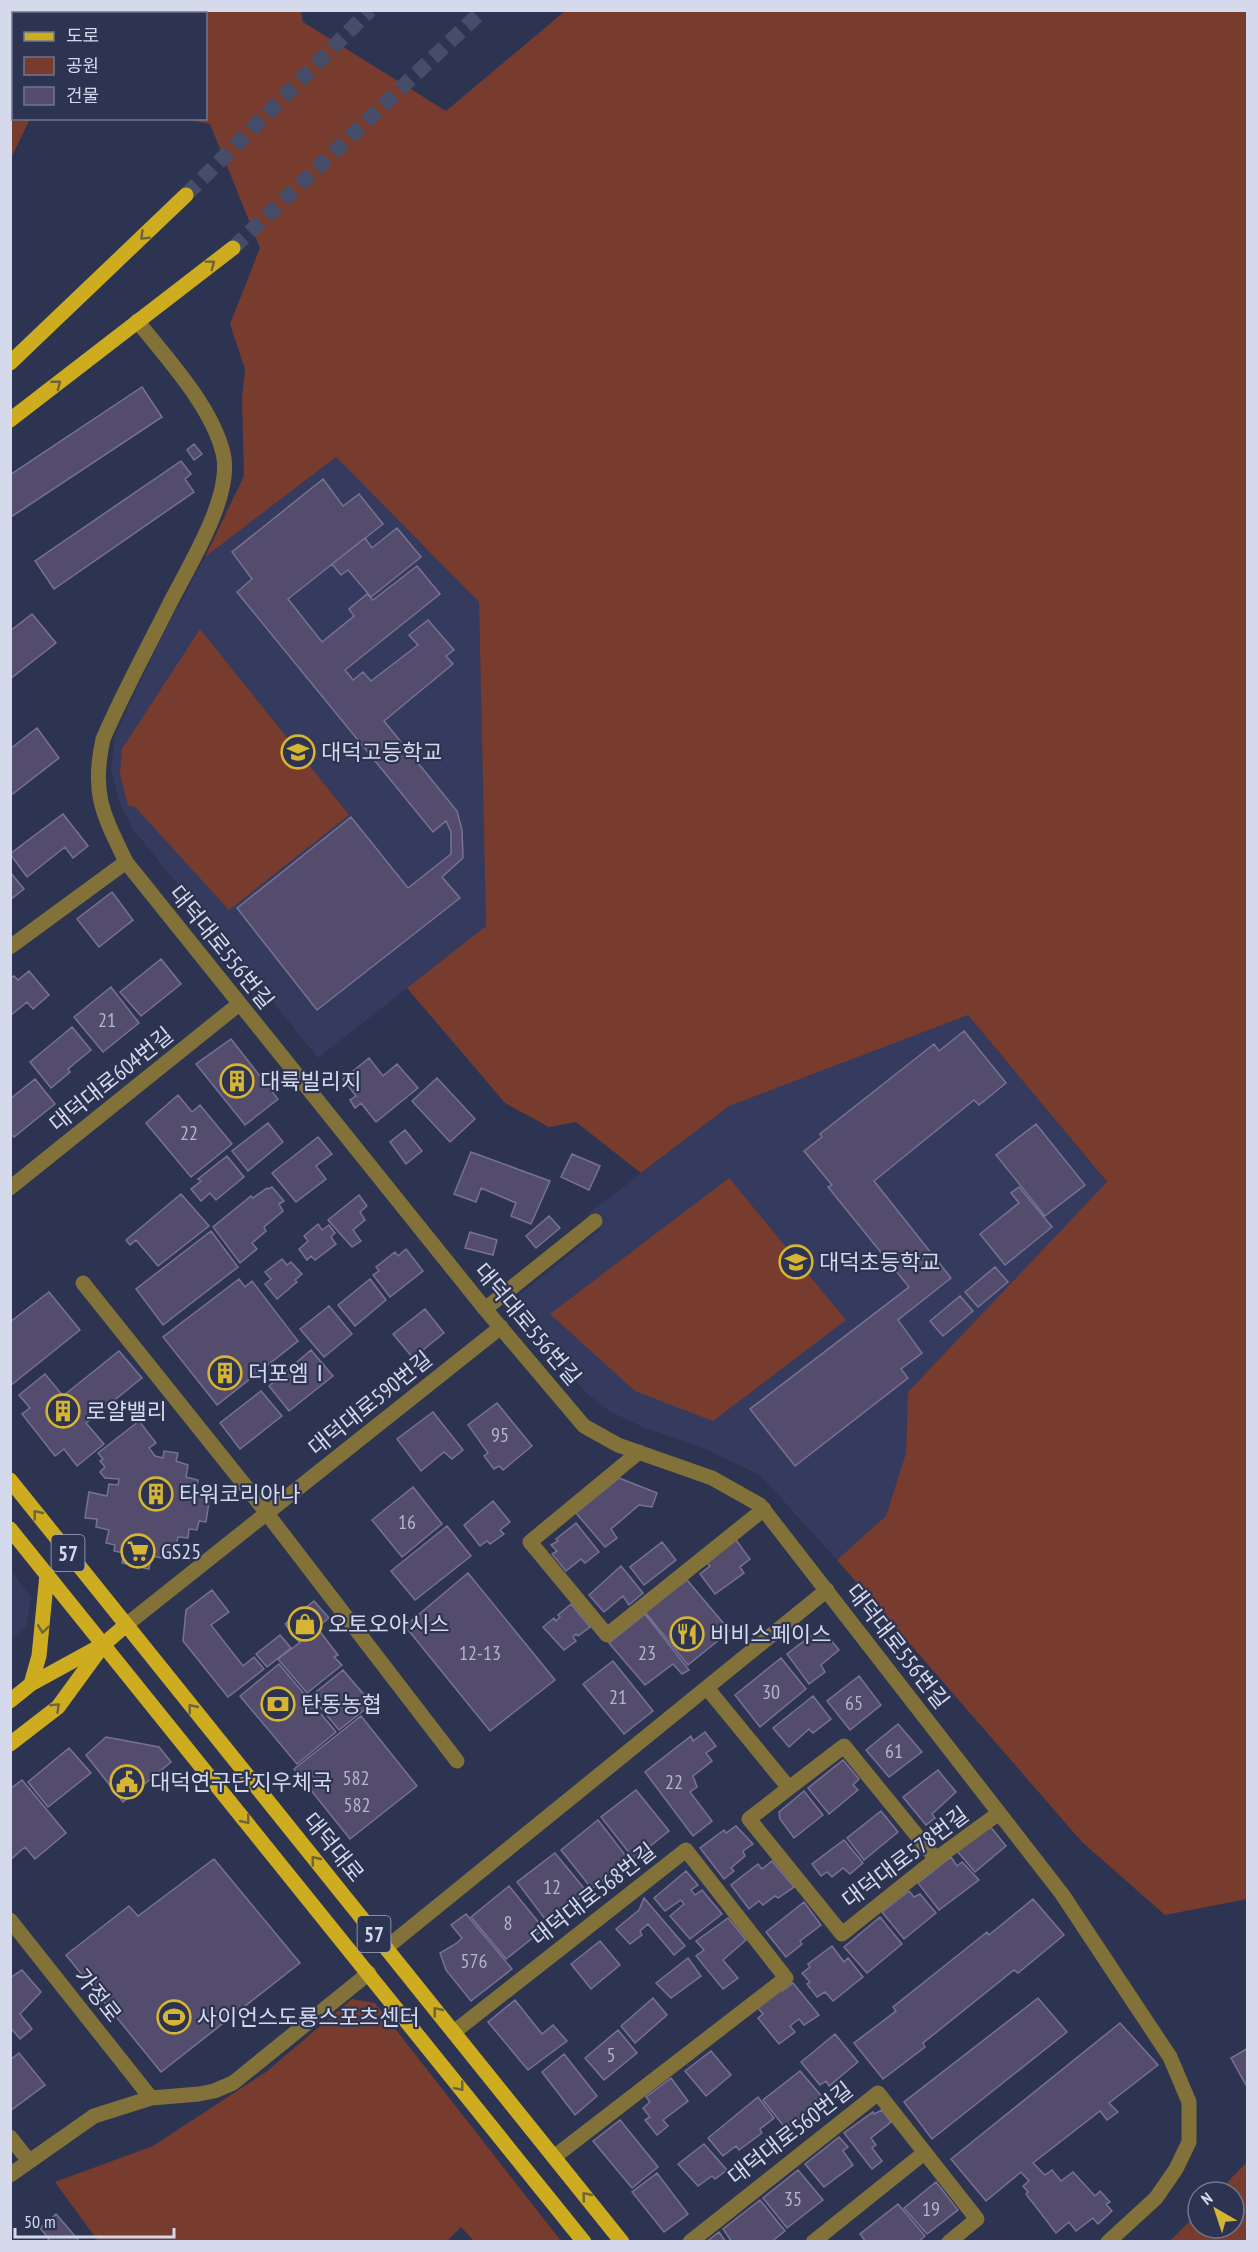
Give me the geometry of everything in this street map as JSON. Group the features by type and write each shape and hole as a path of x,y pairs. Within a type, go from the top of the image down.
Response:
{"main road":[{"path":"10,363 186,195"},
{"path":"10,420 233,248"},
{"name":"대덕대로","path":"10,1480 622,2241"},
{"name":"57","path":"10,1529 584,2241"},
{"path":"31,1683 39,1656 47,1574"},
{"path":"10,1701 31,1683 104,1644 126,1625"},
{"path":"10,1744 58,1707 104,1644"}],"street":[{"name":"대덕대로556번길","path":"137,321 210,418 224,455 224,476 216,509 200,546 104,739 99,758 99,797 103,814 126,862 485,1309 584,1426 618,1445 712,1478 760,1505 1062,1894 1170,2057 1189,2102 1189,2142 1176,2169 1156,2198 1108,2241"},
{"path":"10,947 126,862"},
{"name":"대덕대로604번길","path":"10,1188 239,1004"},
{"path":"485,1309 595,1221"},
{"path":"83,1283 268,1514 457,1761"},
{"name":"대덕대로590번길","path":"126,1625 501,1327"},
{"path":"639,1452 530,1542 607,1635 764,1509"},
{"path":"386,1948 827,1590"},
{"path":"707,1688 789,1788 844,1746 936,1859"},
{"name":"대덕대로578번길","path":"789,1788 749,1819 842,1934 936,1859 999,1813"},
{"name":"대덕대로568번길","path":"454,2032 686,1851 786,1978 554,2157"},
{"name":"가정로","path":"10,1920 151,2098"},
{"path":"10,2175 94,2116 151,2098 199,2094 233,2083 369,1973"},
{"name":"대덕대로560번길","path":"690,2241 878,2093 977,2219 949,2241"},
{"path":"10,2138 29,2161"},
{"path":"813,2241 924,2153"}],"shaded area":[{"name":"대덕고등학교","path":"336,457 479,602 486,926 318,1058 133,829 119,801 111,769 115,735 159,642 205,557"},
{"name":"대덕초등학교","path":"968,1015 1107,1183 908,1392 906,1453 886,1517 837,1560 760,1475 701,1447 645,1428 609,1411 585,1392 516,1308 520,1294 600,1230 588,1214 729,1106"},
{"path":"11,1570 31,1597 26,1628 11,1640"}],"green space":[{"path":"11,10 301,11 303,22 446,111 565,11 1247,11 1247,1899 1165,1915 1082,1842 837,1560 886,1516 906,1453 908,1392 1107,1182 968,1015 729,1106 641,1173 576,1122 549,1127 505,1103 407,988 486,926 479,602 336,457 205,557 244,476 242,399 245,369 230,324 260,248 210,124 189,120 207,120 207,12 12,12 12,120 30,120 11,158"},
{"path":"200,629 349,815 229,910 136,808 128,805 120,775 122,749"},
{"path":"729,1178 846,1320 713,1421 635,1391 550,1314"},
{"path":"352,1999 375,2003 561,2241 474,2241 461,2227 446,2242 98,2241 55,2182 153,2146 266,2072"},
{"path":"1247,2162 1247,2241 1170,2241 1186,2225 1186,2240 1246,2240 1246,2180 1230,2180"}],"building":[{"path":"142,387 162,417 11,517 10,475"},
{"path":"194,444 202,454 194,460 187,450"},
{"path":"181,461 191,474 185,479 194,492 54,589 35,561"},
{"path":"323,479 343,506 359,494 383,524 288,599 322,642 354,616 349,609 367,594 373,600 417,566 440,594 345,670 353,680 363,672 371,681 418,645 409,635 428,620 454,650 446,656 453,664 384,721 457,811 462,830 463,858 442,877 460,898 317,1010 237,908 351,817 408,888 451,854 451,832 446,821 433,832 237,592 252,579 232,552"},
{"path":"397,528 421,557 371,597 348,570 341,575 332,564 365,538 372,548"},
{"path":"32,614 56,643 10,679 10,631"},
{"path":"37,728 59,758 10,796 10,749"},
{"path":"63,814 88,846 73,858 65,847 27,877 10,854"},
{"path":"10,872 24,889 10,900"},
{"path":"112,892 133,920 99,947 77,919"},
{"path":"161,959 181,984 141,1016 120,992"},
{"path":"29,971 49,995 33,1009 27,1002 10,1016 10,978 14,976 18,980"},
{"path":"111,987 139,1023 103,1052 74,1017"},
{"path":"72,1027 91,1050 68,1069 70,1072 51,1088 30,1062"},
{"path":"964,1031 1006,1083 979,1105 974,1100 874,1181 951,1278 898,1320 922,1353 901,1369 908,1378 795,1466 750,1409 909,1287 828,1187 832,1185 804,1151 822,1137 820,1134 934,1044 939,1051"},
{"name":"대륙빌리지","path":"231,1039 278,1099 245,1125 196,1064"},
{"path":"369,1058 383,1076 397,1064 418,1088 376,1122 361,1103 355,1108 350,1100 356,1096 343,1079"},
{"path":"437,1078 475,1119 450,1142 412,1101"},
{"path":"35,1079 55,1104 14,1137 10,1133 10,1099"},
{"path":"178,1095 192,1112 200,1105 232,1144 191,1177 146,1123"},
{"path":"268,1123 283,1142 248,1171 232,1151"},
{"path":"1036,1124 1085,1185 1045,1216 996,1155"},
{"path":"405,1130 422,1151 406,1164 390,1142"},
{"path":"318,1137 332,1154 316,1166 326,1179 296,1202 272,1173"},
{"path":"471,1152 550,1181 531,1224 511,1216 516,1203 481,1188 476,1202 454,1194"},
{"path":"572,1154 600,1166 589,1190 561,1177"},
{"path":"227,1156 244,1177 216,1200 210,1193 201,1201 191,1189 201,1181 198,1179"},
{"path":"272,1187 284,1201 279,1204 283,1211 264,1227 266,1231 252,1243 257,1249 240,1263 213,1227 251,1196 253,1198"},
{"path":"1019,1187 1052,1227 1005,1265 980,1234 1019,1203 1011,1193"},
{"path":"181,1194 209,1226 158,1266 136,1240 130,1245 126,1240"},
{"path":"359,1195 367,1206 360,1212 365,1220 353,1230 361,1241 352,1247 328,1220"},
{"path":"549,1216 560,1228 536,1248 526,1236"},
{"path":"318,1224 322,1230 329,1225 335,1233 331,1237 336,1244 315,1260 311,1256 307,1260 299,1249 308,1241 304,1236"},
{"path":"211,1231 238,1267 163,1325 136,1289"},
{"path":"470,1232 497,1240 493,1255 465,1248"},
{"path":"406,1249 423,1271 390,1297 373,1275 379,1271 376,1267 395,1252 398,1256"},
{"path":"282,1259 287,1265 291,1262 302,1274 295,1280 297,1282 277,1299 265,1284 271,1279 265,1272"},
{"path":"995,1267 1008,1282 978,1307 965,1292"},
{"name":"더포엠Ⅰ","path":"239,1279 245,1287 252,1281 298,1341 217,1405 163,1337"},
{"path":"370,1279 386,1300 355,1326 338,1305"},
{"path":"49,1292 80,1330 10,1386 10,1322"},
{"path":"960,1296 973,1311 943,1336 930,1321"},
{"path":"329,1306 352,1334 324,1357 300,1329"},
{"path":"425,1309 444,1333 413,1358 393,1334"},
{"path":"311,1350 333,1376 289,1411 269,1386"},
{"name":"로얄밸리","path":"119,1351 142,1378 86,1423 104,1444 77,1466 64,1449 55,1456 22,1414 30,1408 19,1395 45,1374 63,1396"},
{"path":"261,1391 282,1416 240,1449 220,1423"},
{"path":"497,1403 532,1446 503,1470 499,1466 494,1469 484,1456 488,1453 468,1425"},
{"path":"433,1412 463,1450 452,1459 444,1452 421,1471 397,1439"},
{"name":"타워코리아나","path":"139,1421 156,1443 149,1448 155,1456 163,1458 164,1451 178,1453 176,1461 188,1465 186,1477 198,1480 196,1492 210,1495 206,1522 199,1521 197,1530 189,1529 188,1538 178,1537 175,1551 164,1550 162,1558 151,1556 149,1569 122,1563 124,1553 114,1551 115,1545 106,1543 109,1530 96,1527 97,1519 85,1518 89,1492 107,1496 109,1484 118,1485 119,1479 105,1478 100,1472 105,1467 98,1453"},
{"path":"619,1478 657,1493 652,1507 639,1505 611,1529 617,1538 605,1547 576,1513"},
{"path":"413,1487 442,1524 402,1557 372,1520"},
{"path":"493,1501 510,1522 500,1530 504,1534 490,1544 487,1541 480,1546 464,1525"},
{"path":"576,1523 599,1552 585,1563 581,1559 566,1571 552,1554 557,1551 551,1545"},
{"path":"447,1526 471,1556 415,1600 391,1571"},
{"path":"736,1540 750,1559 740,1567 744,1573 715,1594 700,1574 710,1566 706,1562"},
{"path":"662,1542 676,1560 644,1585 630,1567"},
{"path":"621,1566 643,1593 629,1605 623,1596 604,1612 589,1595"},
{"path":"468,1573 555,1680 490,1731 405,1626"},
{"path":"687,1580 730,1631 688,1665 645,1612"},
{"path":"212,1590 229,1612 211,1625 243,1666 254,1657 264,1669 228,1697 183,1641 186,1610"},
{"path":"314,1601 329,1618 299,1642 285,1624"},
{"path":"571,1604 590,1627 578,1636 576,1634 573,1637 576,1641 564,1650 543,1627 554,1618 556,1621 560,1617 558,1615"},
{"path":"645,1614 689,1670 682,1674 673,1664 645,1685 609,1643"},
{"path":"821,1628 839,1650 821,1665 825,1672 809,1684 787,1654"},
{"path":"318,1629 338,1655 334,1657 342,1665 307,1693 278,1659"},
{"path":"280,1635 291,1648 267,1667 256,1654"},
{"path":"781,1658 806,1689 760,1727 735,1695"},
{"path":"613,1661 653,1711 624,1734 583,1684"},
{"path":"279,1664 336,1732 297,1764 240,1696"},
{"path":"343,1670 372,1704 339,1730 311,1696"},
{"path":"859,1676 881,1705 850,1730 827,1701"},
{"path":"813,1696 831,1719 813,1733 809,1729 789,1747 773,1728"},
{"path":"361,1716 417,1786 350,1839 294,1769"},
{"path":"898,1724 922,1752 889,1777 866,1750"},
{"path":"705,1732 716,1746 706,1753 712,1761 693,1776 697,1787 690,1792 712,1821 693,1836 645,1772 691,1736 693,1741"},
{"name":"대덕연구단지우체국","path":"106,1737 159,1747 171,1762 123,1802 86,1755"},
{"path":"69,1748 91,1773 48,1807 28,1782"},
{"path":"843,1760 859,1779 853,1785 858,1790 829,1814 808,1788"},
{"path":"938,1770 956,1792 932,1814 935,1818 926,1825 903,1797"},
{"path":"22,1780 66,1833 35,1859 25,1847 10,1860 10,1789"},
{"path":"636,1790 669,1831 634,1859 601,1817"},
{"path":"804,1791 823,1815 794,1838 780,1819 779,1812"},
{"path":"881,1811 898,1832 864,1860 847,1838"},
{"path":"598,1820 629,1860 592,1889 561,1850"},
{"path":"989,1825 1006,1846 975,1872 957,1851"},
{"path":"736,1826 753,1844 743,1851 745,1856 731,1868 734,1871 724,1879 700,1848 724,1830 726,1833"},
{"path":"844,1840 863,1863 850,1874 843,1868 832,1877 827,1872 821,1876 812,1864"},
{"path":"555,1853 587,1892 548,1923 517,1882"},
{"path":"951,1857 957,1866 962,1862 979,1880 939,1910 918,1883"},
{"name":"사이언스도룡스포츠센터","path":"214,1859 300,1963 161,2072 66,1955 129,1906 138,1916"},
{"path":"772,1861 794,1887 778,1898 775,1896 763,1905 759,1901 749,1909 731,1885 758,1864 762,1869"},
{"path":"686,1871 698,1885 691,1890 695,1895 702,1890 722,1914 690,1939 670,1916 684,1904 681,1900 665,1911 654,1898"},
{"path":"509,1886 544,1929 506,1959 471,1917"},
{"path":"909,1891 914,1897 920,1894 936,1913 904,1939 882,1912"},
{"path":"644,1898 685,1946 674,1955 648,1924 640,1931 642,1935 630,1944 616,1929 639,1910"},
{"path":"1033,1899 1064,1935 1018,1973 1014,1970 923,2043 925,2047 883,2079 854,2043 896,2011 893,2007 987,1932 989,1935"},
{"path":"804,1902 821,1925 800,1941 802,1944 786,1957 766,1932"},
{"path":"466,1914 512,1969 471,2001 446,1970 440,1953 462,1938 451,1925"},
{"path":"880,1917 902,1944 867,1973 844,1947"},
{"path":"728,1918 746,1940 723,1960 738,1978 723,1989 696,1956 704,1950 696,1941"},
{"path":"600,1941 620,1965 591,1989 571,1964"},
{"path":"832,1946 844,1962 848,1958 863,1977 833,2001 825,1992 817,1997 807,1984 810,1982 802,1973 810,1967 808,1964"},
{"path":"688,1958 701,1976 671,1998 656,1983"},
{"path":"22,1970 41,1992 20,2014 32,2029 20,2039 10,2027 10,1978"},
{"path":"793,1983 819,2015 804,2025 799,2019 790,2026 795,2032 779,2044 758,2018 763,2014 757,2007"},
{"path":"653,1998 667,2015 635,2043 621,2026"},
{"path":"1038,1998 1067,2032 932,2139 904,2102"},
{"path":"515,2000 542,2034 553,2025 567,2041 528,2070 488,2022"},
{"path":"1120,2023 1158,2065 1109,2103 1118,2112 1107,2120 1100,2111 1033,2163 1045,2175 1052,2170 1061,2181 1073,2172 1095,2196 1100,2191 1110,2202 1106,2204 1112,2211 1098,2224 1093,2218 1076,2231 1069,2222 1056,2233 1026,2194 1028,2192 1023,2186 1029,2181 1021,2172 986,2201 951,2159"},
{"path":"618,2030 637,2053 604,2080 585,2058"},
{"path":"835,2034 858,2062 829,2086 826,2081 820,2085 801,2062"},
{"path":"1248,2048 1248,2084 1246,2085 1231,2058"},
{"path":"711,2051 731,2075 706,2096 685,2071"},
{"path":"19,2053 45,2085 10,2111 10,2060"},
{"path":"564,2054 597,2096 575,2115 542,2072"},
{"path":"800,2071 824,2099 786,2129 763,2100"},
{"path":"671,2078 688,2101 663,2120 668,2126 657,2135 645,2120 650,2117 643,2108 650,2102 646,2097"},
{"path":"758,2097 774,2118 760,2129 762,2133 739,2150 736,2146 723,2156 708,2138"},
{"path":"882,2110 891,2122 871,2138 876,2145 872,2148 882,2161 872,2169 844,2133 873,2112 874,2114"},
{"path":"620,2120 658,2167 632,2188 593,2141"},
{"path":"839,2137 848,2147 843,2151 853,2165 824,2187 805,2164"},
{"path":"704,2144 727,2170 715,2179 712,2176 698,2186 678,2164"},
{"path":"798,2170 823,2200 787,2228 763,2198"},
{"path":"657,2173 688,2214 664,2232 632,2192"},
{"path":"936,2182 958,2210 927,2234 904,2208"},
{"path":"760,2200 785,2231 771,2242 732,2242 723,2229"},
{"path":"898,2204 925,2236 918,2242 866,2242 860,2234"},
{"path":"56,2214 80,2242 46,2242 49,2239 40,2228"},
{"path":"719,2232 726,2242 706,2242"}],"tunnel":[{"path":"186,195 370,10"},
{"path":"233,248 483,10"}],"place":[{"name":"대덕고등학교","path":"298,752"},
{"name":"대륙빌리지","path":"237,1081"},
{"name":"대덕초등학교","path":"796,1262"},
{"name":"더포엠Ⅰ","path":"225,1373"},
{"name":"로얄밸리","path":"63,1411"},
{"name":"타워코리아나","path":"156,1494"},
{"name":"GS25","path":"138,1551"},
{"name":"오토오아시스","path":"305,1624"},
{"name":"비비스페이스","path":"687,1634"},
{"name":"탄동농협","path":"278,1704"},
{"name":"대덕연구단지우체국","path":"127,1782"},
{"name":"사이언스도룡스포츠센터","path":"174,2017"}]}
